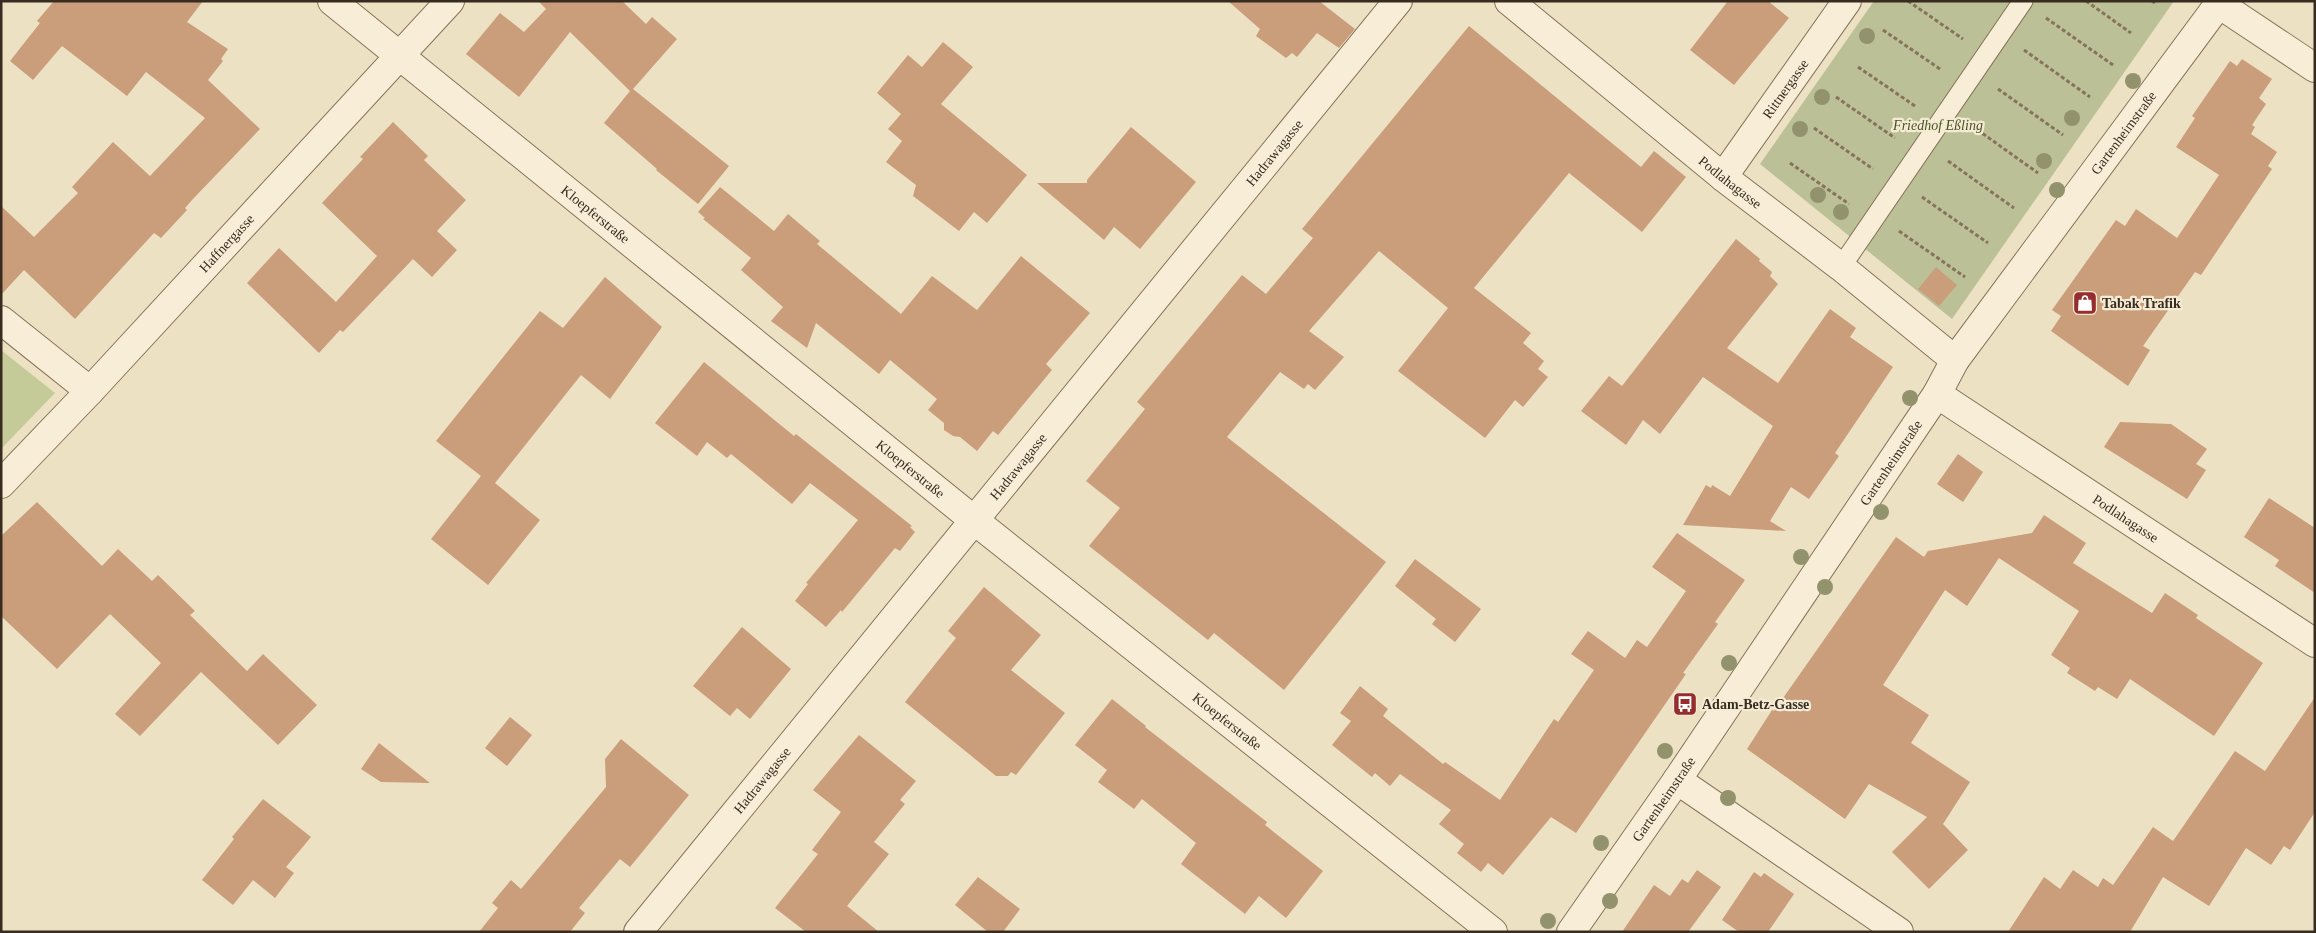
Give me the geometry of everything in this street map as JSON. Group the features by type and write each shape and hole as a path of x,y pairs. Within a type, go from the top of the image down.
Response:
{"street":[{"name":"Kloepferstraße","path":"332,1 976,521 1493,932"},
{"name":"Haffnergasse","path":"1,484 90,391 398,55 450,1"},
{"name":"Hadrawagasse","path":"638,932 976,521 1398,1"},
{"name":"Podlahagasse","path":"1509,1 1723,177 1841,267 1954,360"},
{"name":"Rittnergasse","path":"1723,177 1847,1"},
{"path":"2220,2 2315,68"},
{"name":"Gartenheimstraße","path":"1571,932 1677,780 1936,394 1954,360 2220,2"},
{"path":"1,320 90,391"},
{"name":"Podlahagasse","path":"1936,394 2315,643"},
{"path":"1677,780 1899,932"}],"lane":[{"path":"1841,267 2023,2"}],"path":[{"path":"1908,1 1986,56"},
{"path":"2086,1 2131,33"},
{"path":"2023,2 2113,64"},
{"path":"1883,30 1970,79 2063,135"},
{"path":"2001,34 2090,96"},
{"path":"1858,66 2038,173"},
{"path":"1836,97 2014,208"},
{"path":"1814,128 1988,243"},
{"path":"1790,162 1964,277"}],"green space":[{"name":"Friedhof Eßling","path":"1874,1 2174,1 1952,319 1760,164"},
{"path":"1,350 55,393 1,449"}],"building":[{"path":"54,1 203,1 187,22 228,49 221,59 223,61 208,80 260,129 193,199 185,208 187,210 161,238 154,233 75,319 24,270 1,295 1,206 34,237 78,193 72,187 113,142 150,176 205,118 146,72 127,96 62,46 33,80 10,61 40,23 37,21"},
{"path":"538,1 622,1 646,24 652,17 677,39 633,89 729,166 698,204 656,170 604,123 630,91 570,32 519,97 466,54 500,13 524,32 546,9"},
{"path":"1228,1 1319,1 1355,29 1339,48 1317,33 1297,57 1292,53 1286,58 1256,36 1260,29"},
{"path":"1728,1 1768,1 1789,18 1734,85 1690,50"},
{"path":"1469,26 1641,167 1654,151 1686,177 1642,232 1569,173 1474,288 1531,333 1523,343 1544,361 1538,369 1548,377 1523,407 1515,400 1485,438 1398,371 1448,308 1379,251 1309,331 1344,357 1315,390 1308,384 1304,389 1280,372 1227,437 1386,562 1284,690 1214,633 1208,640 1089,546 1120,508 1086,481 1145,409 1137,402 1242,275 1266,294 1313,238 1302,229"},
{"path":"943,42 973,67 941,104 1027,175 987,223 974,212 959,231 913,196 916,185 886,162 902,141 888,129 901,114 877,93 908,55 922,67"},
{"path":"2242,59 2272,79 2259,98 2266,104 2252,125 2255,127 2251,134 2277,152 2268,166 2272,169 2201,275 2195,272 2143,346 2150,350 2128,386 2051,331 2061,316 2052,310 2116,220 2125,226 2136,209 2177,238 2219,175 2176,147 2195,118 2192,116 2230,61 2237,66"},
{"path":"393,122 428,156 424,160 466,200 437,231 457,250 432,277 413,259 343,332 340,330 319,353 247,283 279,248 336,302 377,256 322,203 363,159 360,157"},
{"path":"1131,127 1196,182 1140,249 1114,227 1104,240 1037,183 1087,183 1087,180"},
{"path":"720,187 774,231 788,214 820,241 817,244 901,314 932,276 977,310 1021,256 1090,313 1046,364 1052,370 998,435 993,431 977,451 960,437 953,436 944,430 944,423 928,410 937,399 890,360 879,374 816,323 807,348 771,321 783,307 741,270 751,258 703,219 705,218 698,212"},
{"path":"1736,239 1760,259 1759,261 1772,272 1770,276 1778,284 1727,348 1778,383 1830,309 1856,328 1850,337 1893,367 1835,453 1839,456 1809,499 1791,487 1770,521 1786,531 1683,525 1706,485 1711,488 1712,485 1730,496 1773,426 1703,377 1660,434 1643,420 1626,445 1581,411 1609,376 1622,386"},
{"path":"1936,267 1957,285 1939,306 1918,289"},
{"path":"605,277 662,327 610,399 581,375 495,483 540,520 488,585 431,539 481,476 436,441 540,311 563,328"},
{"path":"704,362 794,436 796,434 912,526 910,527 915,532 900,551 895,548 842,612 841,610 826,627 795,601 808,584 806,583 858,520 810,483 792,504 731,454 727,458 707,442 697,456 655,423"},
{"path":"2120,422 2171,424 2207,449 2196,464 2206,470 2187,499 2104,447"},
{"path":"1958,454 1983,472 1963,502 1937,484"},
{"path":"2269,498 2315,528 2315,593 2275,566 2279,560 2244,537"},
{"path":"37,502 102,566 118,549 152,581 158,575 195,611 190,615 247,671 263,654 317,705 278,745 201,672 140,736 115,714 161,663 110,614 57,669 1,616 1,536"},
{"path":"2044,515 2086,543 2073,563 2152,613 2165,593 2198,615 2196,618 2263,663 2214,736 2130,679 2117,699 2098,687 2095,691 2067,673 2070,668 2051,655 2079,611 1999,558 1967,606 1945,590 1883,685 1929,715 1911,743 1970,782 1943,824 1968,850 1929,889 1892,852 1927,817 1869,784 1845,819 1747,749 1772,710 1774,711 1896,537 1924,557 1928,551 2032,533"},
{"path":"1677,533 1745,580 1715,622 1718,624 1683,673 1686,674 1576,833 1551,817 1503,875 1488,863 1481,872 1457,853 1464,844 1439,824 1451,810 1400,774 1390,786 1375,773 1372,777 1332,745 1351,721 1340,713 1360,686 1388,709 1383,716 1443,764 1445,762 1500,800 1554,719 1558,722 1594,670 1571,654 1588,631 1625,658 1637,640 1647,647 1686,591 1652,567"},
{"path":"1415,559 1481,609 1455,642 1432,624 1436,619 1395,586"},
{"path":"984,587 1041,635 1011,670 1065,713 1016,775 1011,772 1008,776 996,776 905,702 956,638 948,631"},
{"path":"742,627 791,669 750,719 737,708 730,716 693,686"},
{"path":"2315,697 2315,812 2290,850 2284,846 2271,865 2246,848 2209,906 2163,877 2130,932 2008,932 2044,877 2060,889 2073,870 2098,887 2103,878 2113,885 2153,827 2173,841 2235,751 2265,771"},
{"path":"1112,699 1267,822 1265,825 1323,871 1286,918 1259,896 1245,914 1181,864 1196,843 1142,799 1134,809 1098,782 1107,770 1075,745"},
{"path":"510,717 532,735 507,766 485,748"},
{"path":"859,735 916,781 900,800 905,804 874,842 889,854 847,906 879,932 806,932 775,908 818,854 812,850 841,812 813,790"},
{"path":"621,739 689,795 630,867 620,859 579,908 585,913 570,932 479,932 498,908 492,903 511,880 521,889 606,787 605,759"},
{"path":"379,743 430,783 381,782 361,769"},
{"path":"263,799 311,837 286,867 294,873 275,898 253,880 233,905 202,880 234,839 232,837"},
{"path":"1697,870 1721,887 1688,932 1622,932 1654,885 1670,896 1682,879 1688,883"},
{"path":"1754,872 1761,877 1764,873 1794,894 1768,932 1739,932 1722,920"},
{"path":"978,877 1020,909 1003,932 988,932 955,905"}],"place":[{"name":"Tabak Trafik","path":"2085,303"},
{"name":"Adam-Betz-Gasse","path":"1685,704"}]}
